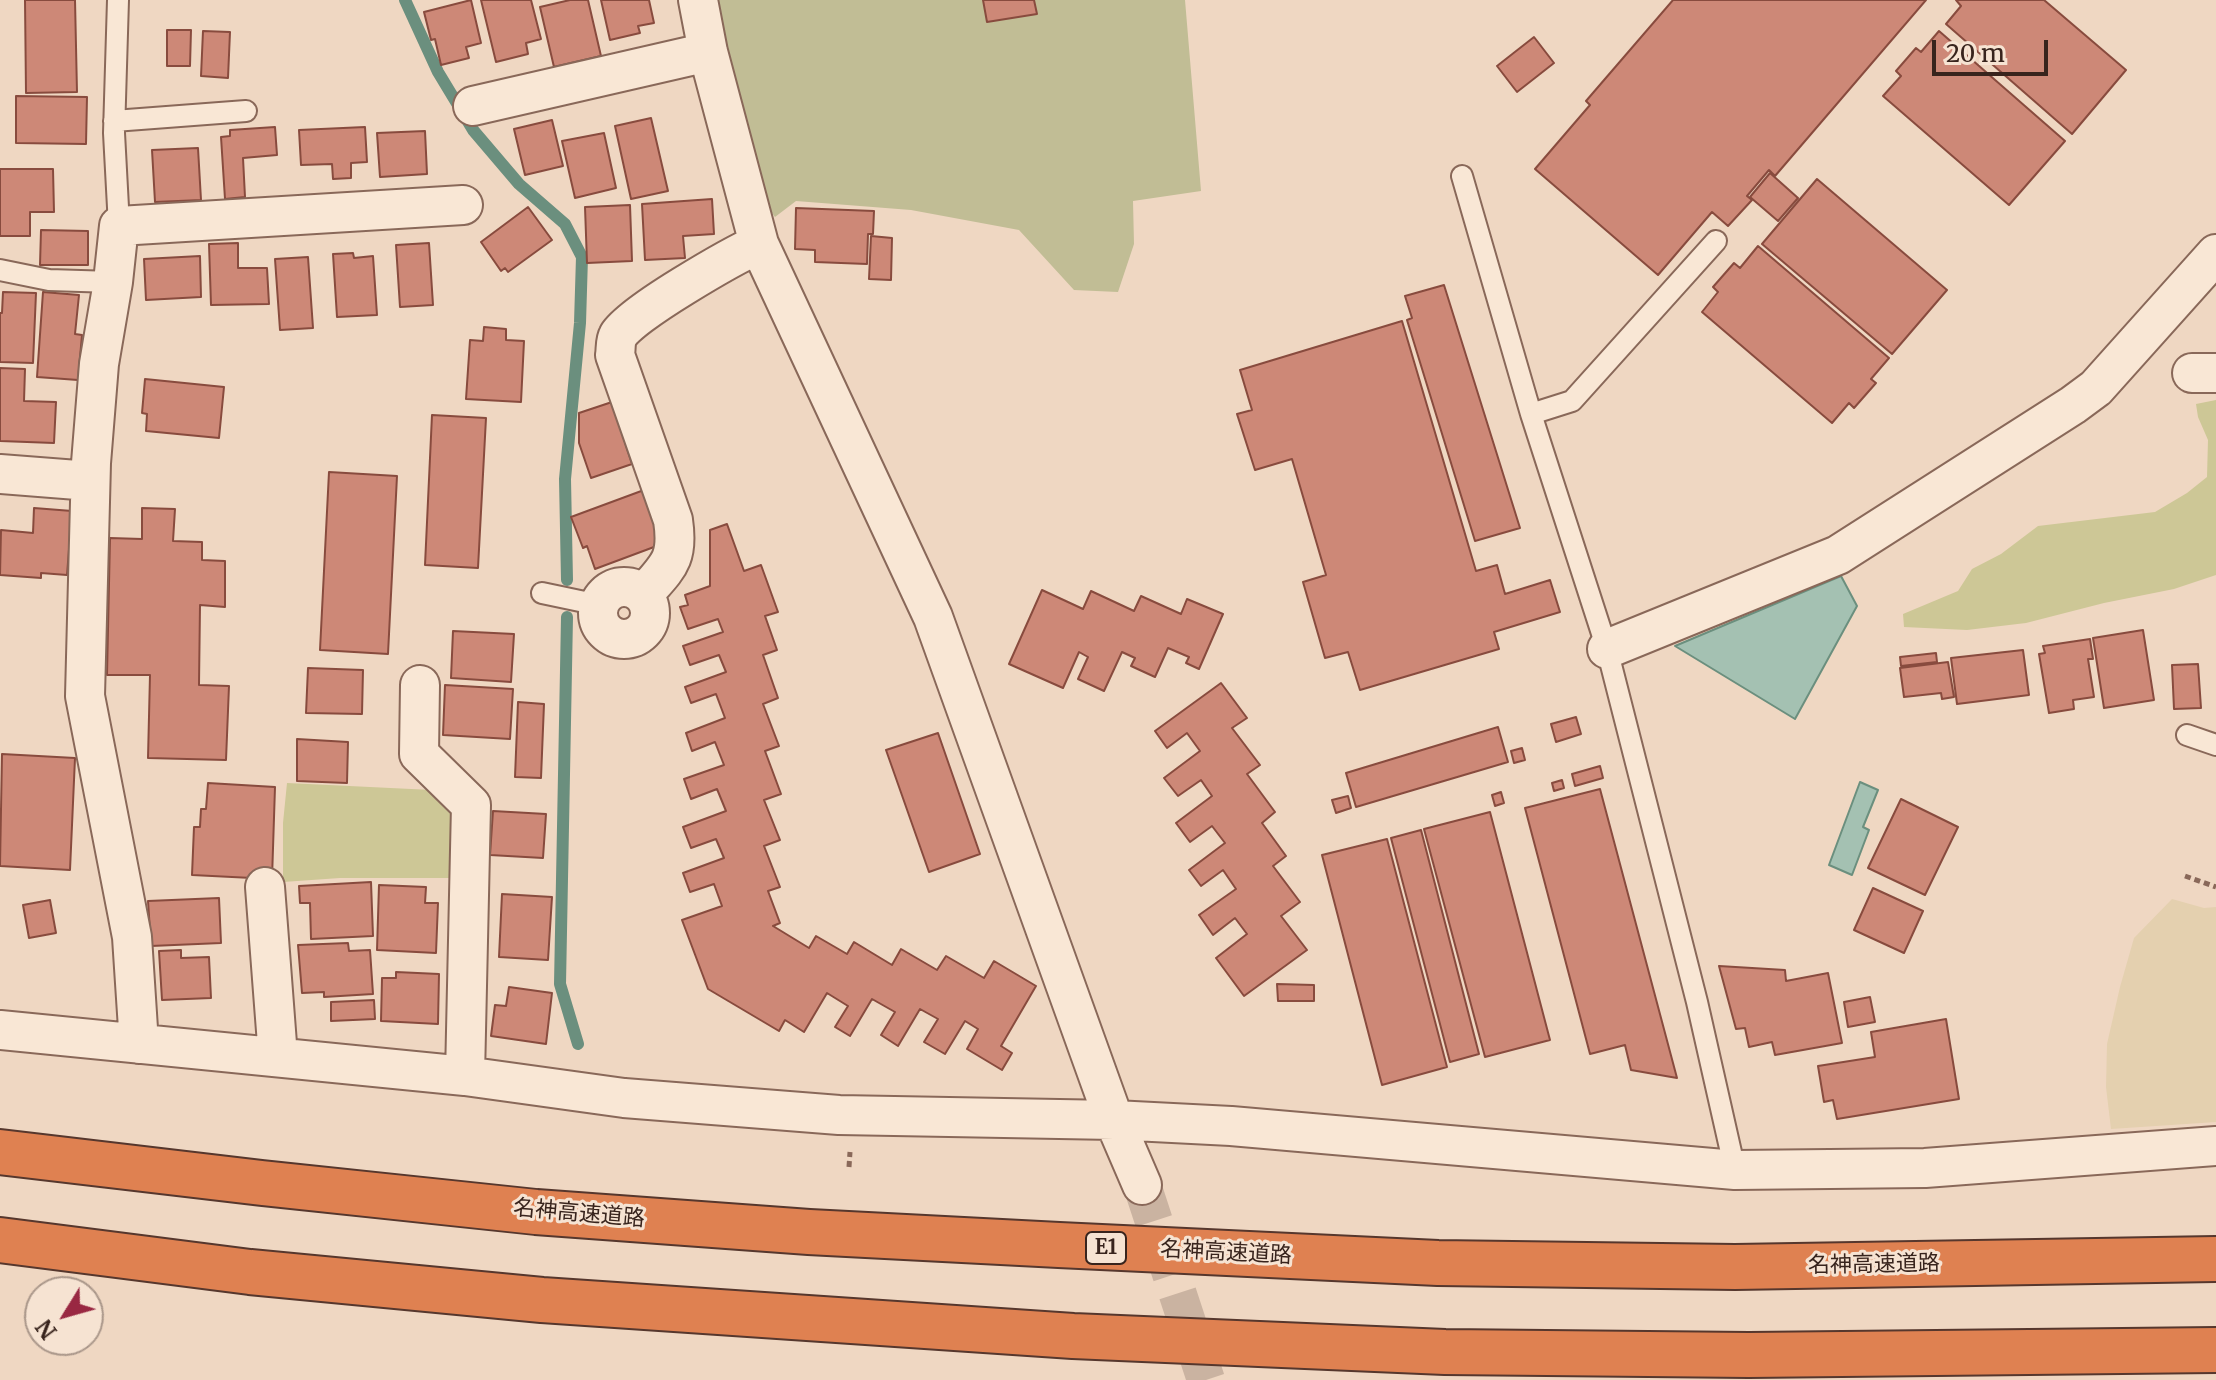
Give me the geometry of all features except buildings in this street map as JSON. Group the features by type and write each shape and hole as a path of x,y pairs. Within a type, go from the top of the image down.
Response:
{"highway":[{"name":"名神高速道路","path":"0,1152 536,1212 824,1233 1091,1247 1438,1263 1735,1267 2216,1259"},
{"path":"0,1240 250,1272 542,1300 1073,1336 1445,1352 1764,1355 2216,1350"}],"street":[{"path":"698,0 708,52 759,244 933,617 1114,1120 1142,1185"},
{"path":"473,106 708,52"},
{"path":"139,1044 132,937 85,696 90,481 99,364 119,226 463,205"},
{"path":"599,605 607,592 614,588 630,587 643,595 668,567 677,544 673,520 615,355 618,336 633,320 729,258 759,244"},
{"path":"1607,649 1838,555 2073,405 2096,388 2216,254"},
{"path":"0,474 90,481"},
{"path":"420,685 419,754 471,805 465,1076"},
{"path":"265,887 278,1057"},
{"path":"0,1030 465,1076 624,1098 839,1115 1114,1120 1231,1126 1735,1170 1925,1168 2216,1146"}],"lane":[{"path":"118,0 114,121 119,226"},
{"path":"114,121 246,111"},
{"path":"1462,176 1531,414 1607,649 1697,1002 1735,1170"},
{"path":"1531,414 1572,401 1716,241"},
{"path":"0,270 49,280 113,282"},
{"path":"542,593 599,605"},
{"path":"2187,735 2216,745"}],"path":[{"path":"2185,876 2216,887"}],"shaded area":[{"path":"718,0 1185,0 1201,191 1133,201 1134,244 1118,292 1074,290 1019,230 911,210 796,201 775,217 753,188"},
{"path":"2216,400 2216,575 2174,589 2026,623 1967,630 1904,627 1903,614 1958,591 1972,569 2001,554 2038,526 2155,512 2187,493 2207,477 2208,440 2196,404"},
{"path":"1841,576 1857,606 1795,719 1675,646"},
{"path":"1860,782 1878,790 1863,827 1869,830 1852,875 1829,865"},
{"path":"287,783 432,790 455,815 452,878 340,878 283,882"},
{"path":"2172,899 2204,908 2216,907 2216,1122 2111,1129 2106,1087 2107,1044 2120,987 2134,938"}],"waterway":[{"path":"405,0 438,72 473,130 519,184 565,224 582,257 580,323 565,479 567,580"},
{"path":"567,617 560,984 578,1044"}],"tunnel":[{"path":"1142,1185 1206,1380"}]}
